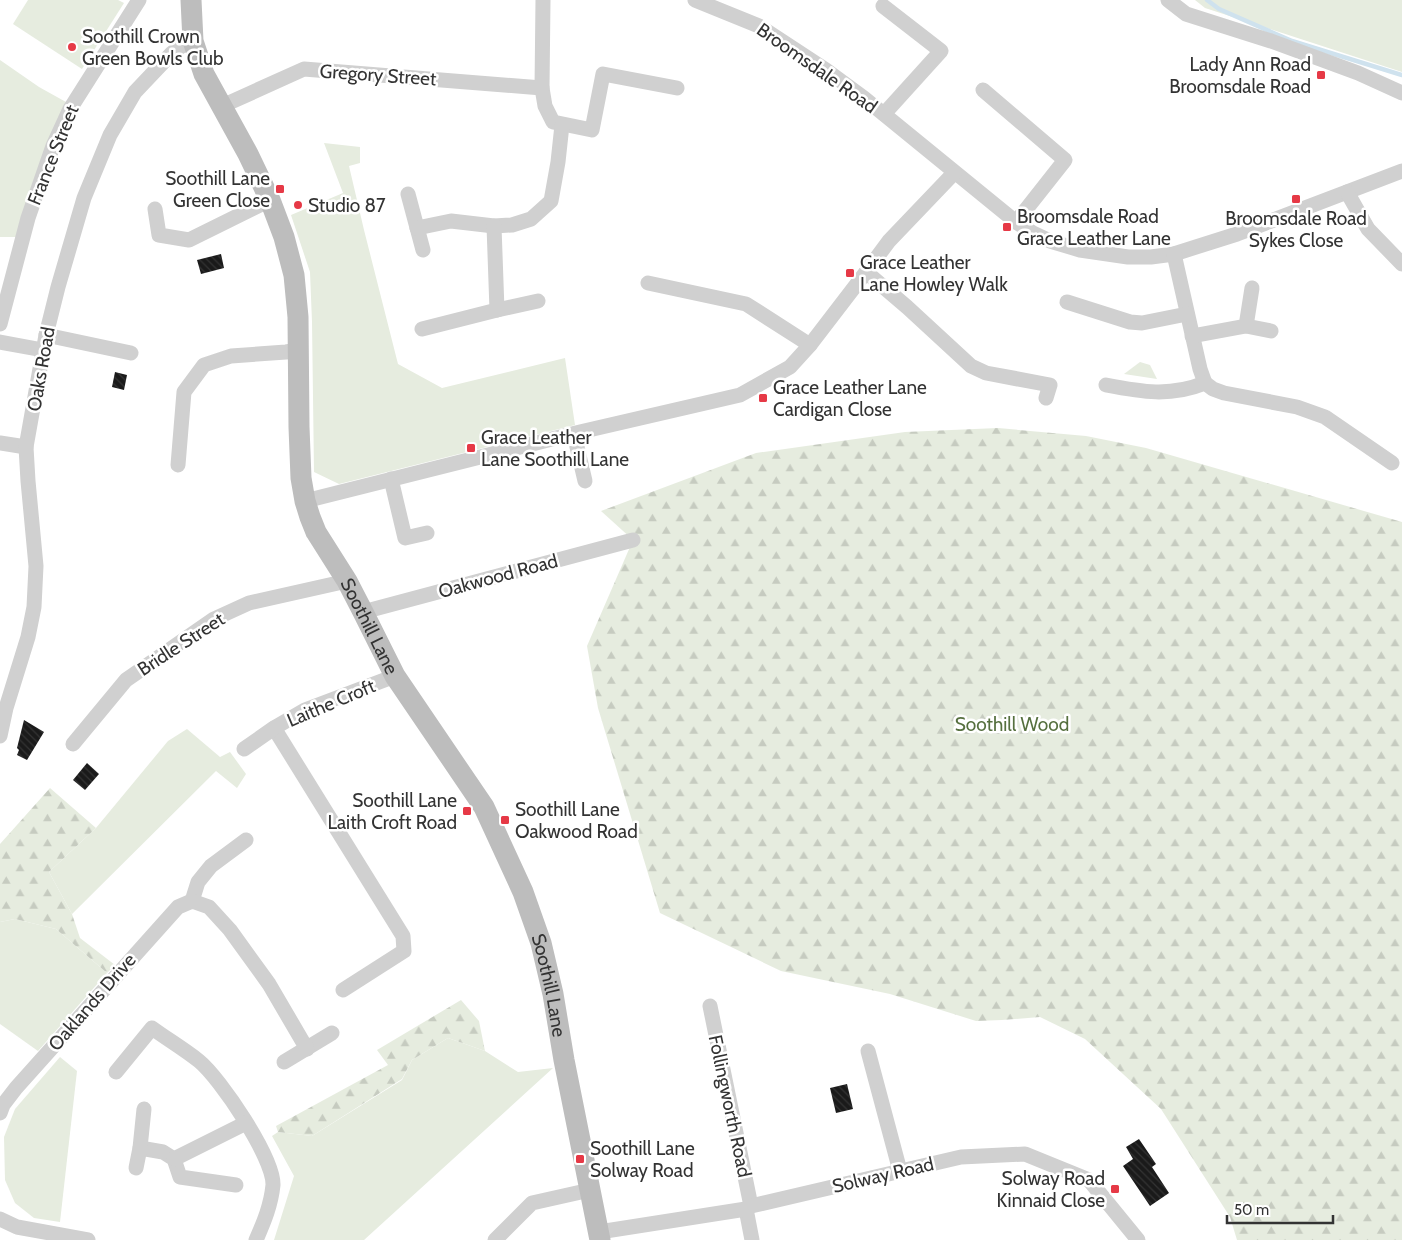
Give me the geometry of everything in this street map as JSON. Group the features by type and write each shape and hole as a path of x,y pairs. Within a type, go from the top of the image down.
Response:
{"main road":[{"name":"Soothill Lane","path":"191,0 194,41 198,59 270,200 284,237 294,275 298,317 301,478 305,500 316,532 347,581 396,676 484,807 523,892 541,943 553,994 564,1060 600,1236"}],"street":[{"name":"France Street","path":"0,324 28,218 53,146 70,109 139,0"},
{"path":"543,0 542,88 545,106 553,122 592,130 603,74 677,88"},
{"name":"Broomsdale Road","path":"695,0 759,26 826,70 884,114 1016,222 1032,233 1050,241 1080,250 1128,257 1174,254 1237,234 1402,171"},
{"path":"1168,0 1186,14 1270,41 1358,73 1402,94"},
{"name":"Broomsdale Road","path":"883,6 941,51 884,114"},
{"name":"Oaks Road","path":"0,736 6,708 28,637 34,607 36,566 26,446 46,334 84,198 110,135 135,92 172,53 194,41"},
{"name":"Gregory Street","path":"222,106 304,69 542,88"},
{"path":"983,90 1065,160 1016,222"},
{"path":"417,228 451,221 494,226 512,225 531,219 551,201 562,125"},
{"path":"305,500 740,395 790,366 810,344 889,241 954,173"},
{"path":"1347,192 1368,229 1402,264"},
{"path":"408,194 423,250"},
{"path":"155,208 159,235 189,240 270,200"},
{"path":"494,226 497,310"},
{"path":"1174,254 1192,336 1205,383 1213,389 1297,407 1326,417 1392,463"},
{"path":"866,272 971,366 986,373 1050,385 1046,398"},
{"path":"648,283 746,304 810,344"},
{"path":"1246,326 1252,288"},
{"path":"422,329 538,301"},
{"path":"1067,302 1130,322 1142,323 1188,314"},
{"path":"1192,336 1246,326 1270,331"},
{"path":"46,334 131,353"},
{"path":"0,342 43,350"},
{"path":"178,465 184,392 204,365 231,356 298,350"},
{"path":"1106,385 1140,392 1154,392 1191,388 1205,383"},
{"path":"574,434 584,481"},
{"path":"0,443 26,446"},
{"path":"391,479 405,538 427,533"},
{"name":"Oakwood Road","path":"363,612 633,540"},
{"name":"Bridle Street","path":"73,744 126,680 214,619 250,603 347,581"},
{"name":"Laithe Croft","path":"244,750 274,728 305,710 396,676"},
{"path":"274,728 404,936 404,951 342,990"},
{"path":"246,840 211,866 198,882 192,901 209,906 230,930 269,984 307,1049"},
{"name":"Oaklands Drive","path":"1,1107 178,907 192,901"},
{"name":"Follingworth Road","path":"710,1006 748,1207 752,1240"},
{"path":"116,1072 152,1028 200,1062 231,1098 267,1161 273,1183 269,1209 256,1240"},
{"path":"284,1062 332,1033"},
{"path":"868,1051 900,1170"},
{"path":"136,1168 144,1109"},
{"path":"174,1159 246,1122"},
{"path":"140,1148 163,1152 174,1159 180,1177 236,1185"},
{"name":"Solway Road","path":"600,1236 748,1207 961,1157 1025,1154 1089,1180 1138,1240"},
{"path":"498,1239 532,1203 590,1190"},
{"path":"0,1219 17,1227 88,1240"}],"green space":[{"name":"Soothill Crown Green Bowls Club","path":"28,0 118,0 124,3 82,69 13,24"},
{"path":"1195,0 1402,0 1402,72 1205,8"},
{"path":"0,60 39,87 66,102 18,237 0,237"},
{"path":"324,143 360,147 360,163 349,166 398,364 442,388 565,358 575,425 339,484 314,472 310,272 291,215 343,193"},
{"path":"1140,362 1150,365 1157,379 1124,374"},
{"name":"Soothill Wood","path":"998,428 1086,436 1146,448 1402,522 1402,1240 1237,1240 1230,1217 1161,1109 1085,1039 1040,1017 976,1021 890,994 781,971 660,913 598,708 587,646 633,540 601,511 756,453 905,432"},
{"path":"187,729 220,757 230,752 246,774 237,788 216,771 72,914 49,872 96,828 168,741"},
{"path":"50,788 96,828 49,872 72,914 80,938 115,965 107,973 56,929 15,919 0,922 0,844"},
{"path":"15,919 56,929 107,973 38,1051 0,1024 0,922"},
{"path":"461,1000 479,1021 485,1051 448,1038 412,1060 402,1079 312,1136 278,1132 276,1126 388,1065 377,1050"},
{"path":"448,1038 485,1051 518,1072 553,1068 364,1240 274,1240 294,1176 272,1136 278,1132 312,1136 402,1080 412,1060"},
{"path":"60,1057 77,1071 60,1222 34,1218 15,1203 5,1180 4,1137 15,1109"}],"building":[{"path":"221,254 224,268 201,274 197,260"},
{"path":"115,372 127,375 124,390 112,387"},
{"path":"24,720 44,732 27,760 17,755"},
{"path":"87,763 99,774 85,790 73,780"},
{"path":"847,1084 853,1109 836,1113 830,1088"},
{"path":"1139,1139 1156,1164 1152,1167 1169,1193 1150,1206 1123,1166 1133,1159 1126,1147"}],"waterway":[{"path":"1207,0 1219,9 1292,41 1402,75"}],"place":[{"name":"Soothill Crown Green Bowls Club","path":"72,47"},
{"name":"Lady Ann Road Broomsdale Road","path":"1321,75"},
{"name":"Soothill Lane Green Close","path":"280,189"},
{"name":"Broomsdale Road Sykes Close","path":"1296,199"},
{"name":"Studio 87","path":"298,205"},
{"name":"Broomsdale Road Grace Leather Lane","path":"1007,227"},
{"name":"Grace Leather Lane Howley Walk","path":"850,273"},
{"name":"Grace Leather Lane Cardigan Close","path":"763,398"},
{"name":"Grace Leather Lane Soothill Lane","path":"471,448"},
{"name":"Soothill Lane Laith Croft Road","path":"467,811"},
{"name":"Soothill Lane Oakwood Road","path":"505,820"},
{"name":"Soothill Lane Solway Road","path":"580,1159"},
{"name":"Solway Road Kinnaid Close","path":"1115,1189"}]}
